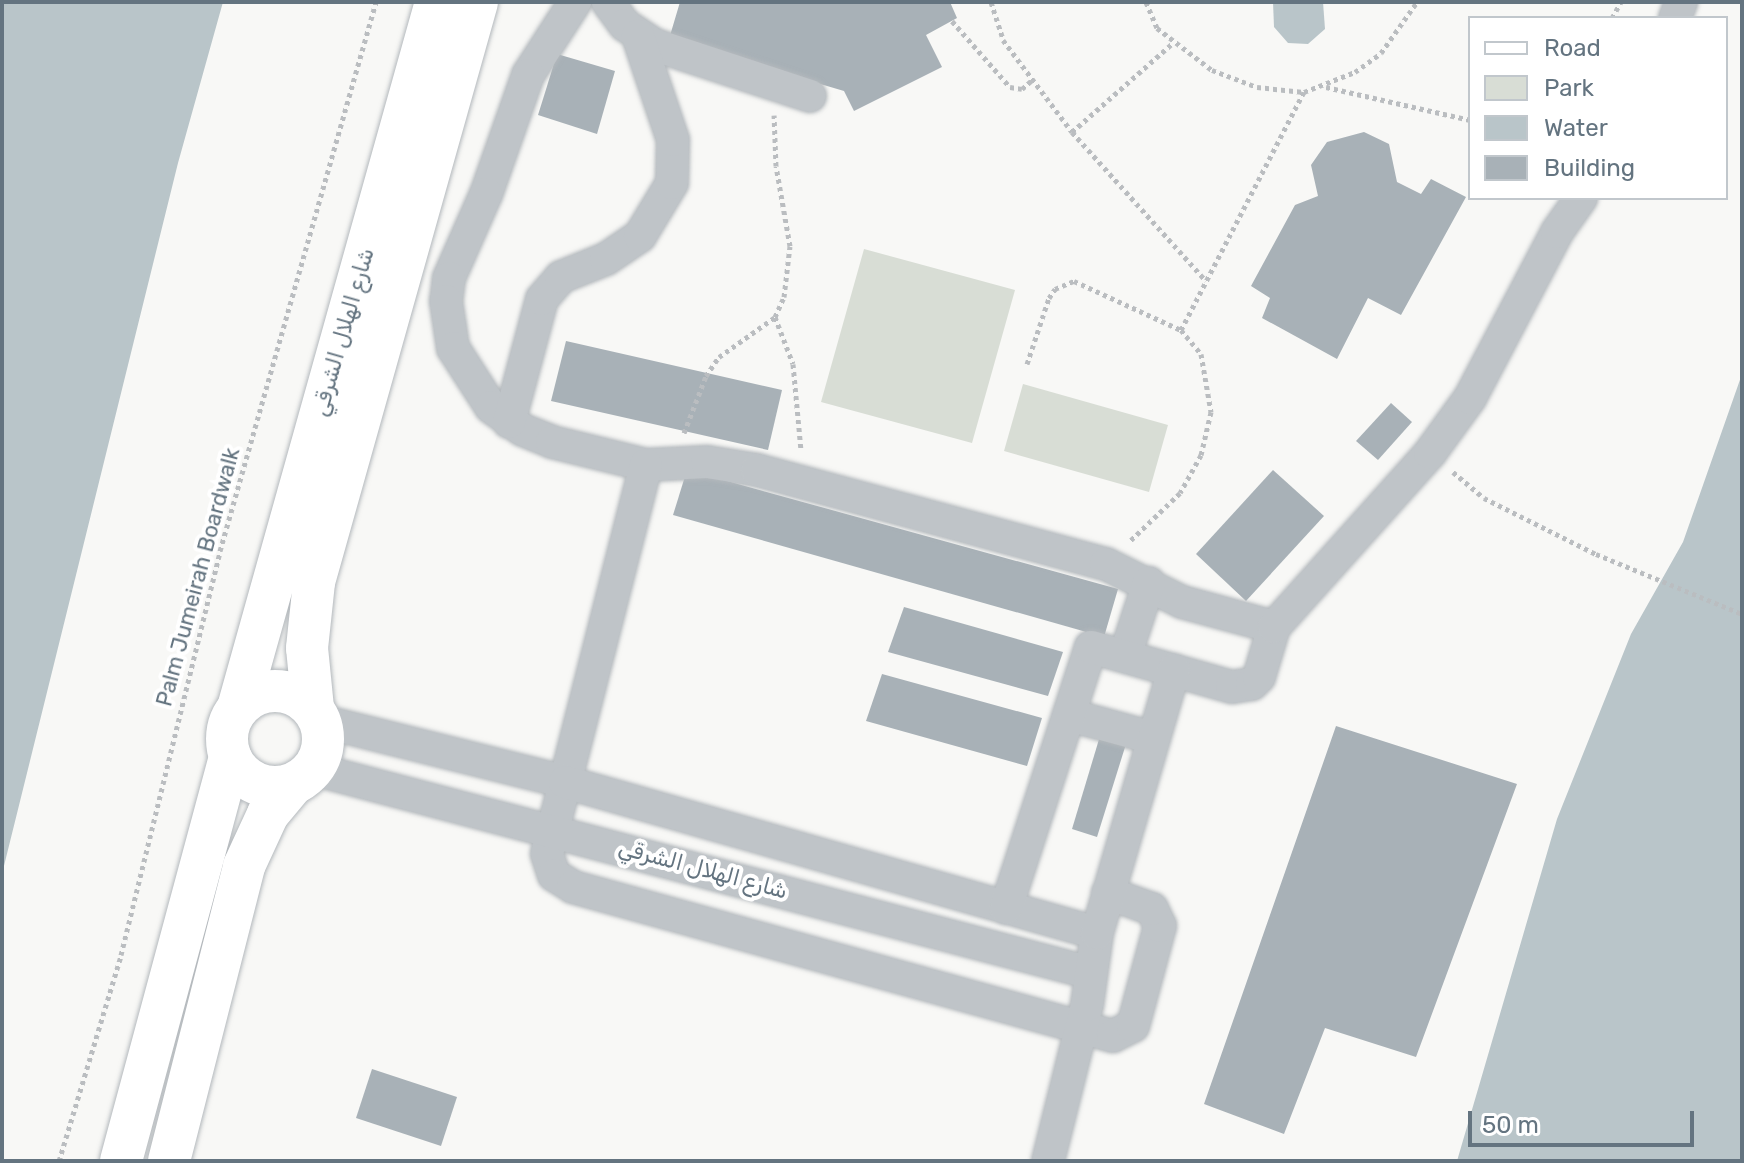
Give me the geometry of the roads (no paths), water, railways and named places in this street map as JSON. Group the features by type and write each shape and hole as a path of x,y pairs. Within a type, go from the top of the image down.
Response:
{"main road":[{"name":"شارع الهلال الشرقي","path":"121,1161 230,756 227,732 238,708 436,2"},
{"name":"شارع الهلال الشرقي","path":"169,1161 244,866 282,790 303,776 323,745 307,648 314,582 477,2"},
{"path":"238,708 257,693 282,690 317,714"},
{"name":"شارع الهلال الشرقي","path":"230,756 245,776 268,787 303,776"}],"street":[{"path":"575,2 528,75 486,194 449,278 446,301 453,348 475,389 509,422 552,442 660,464 733,465 808,483 1106,564 1182,602 1274,627"},
{"path":"509,422 542,299 561,277 606,259 640,236 672,183 673,140 638,36 608,2"},
{"path":"638,36 810,96"},
{"path":"1006,908 1091,647 1232,687 1252,684 1259,677 1274,627 1430,453 1470,398 1557,232 1580,200"},
{"path":"660,464 565,782 553,829 549,865 573,887 1113,1036 1133,1026 1159,935 1152,909 1108,893"},
{"path":"1125,656 1149,583"},
{"path":"1048,1161 1082,1028 1097,933 1174,670"},
{"path":"317,714 1097,933"},
{"path":"1069,715 1153,738"},
{"name":"شارع الهلال الشرقي","path":"303,776 553,829 1091,973"}],"water":[{"path":"2,2 223,2 178,163 2,874"},
{"path":"1273,2 1323,2 1325,29 1308,44 1288,43 1274,27"},
{"path":"1742,374 1742,1161 1457,1161 1557,819 1631,634 1683,542"}]}
